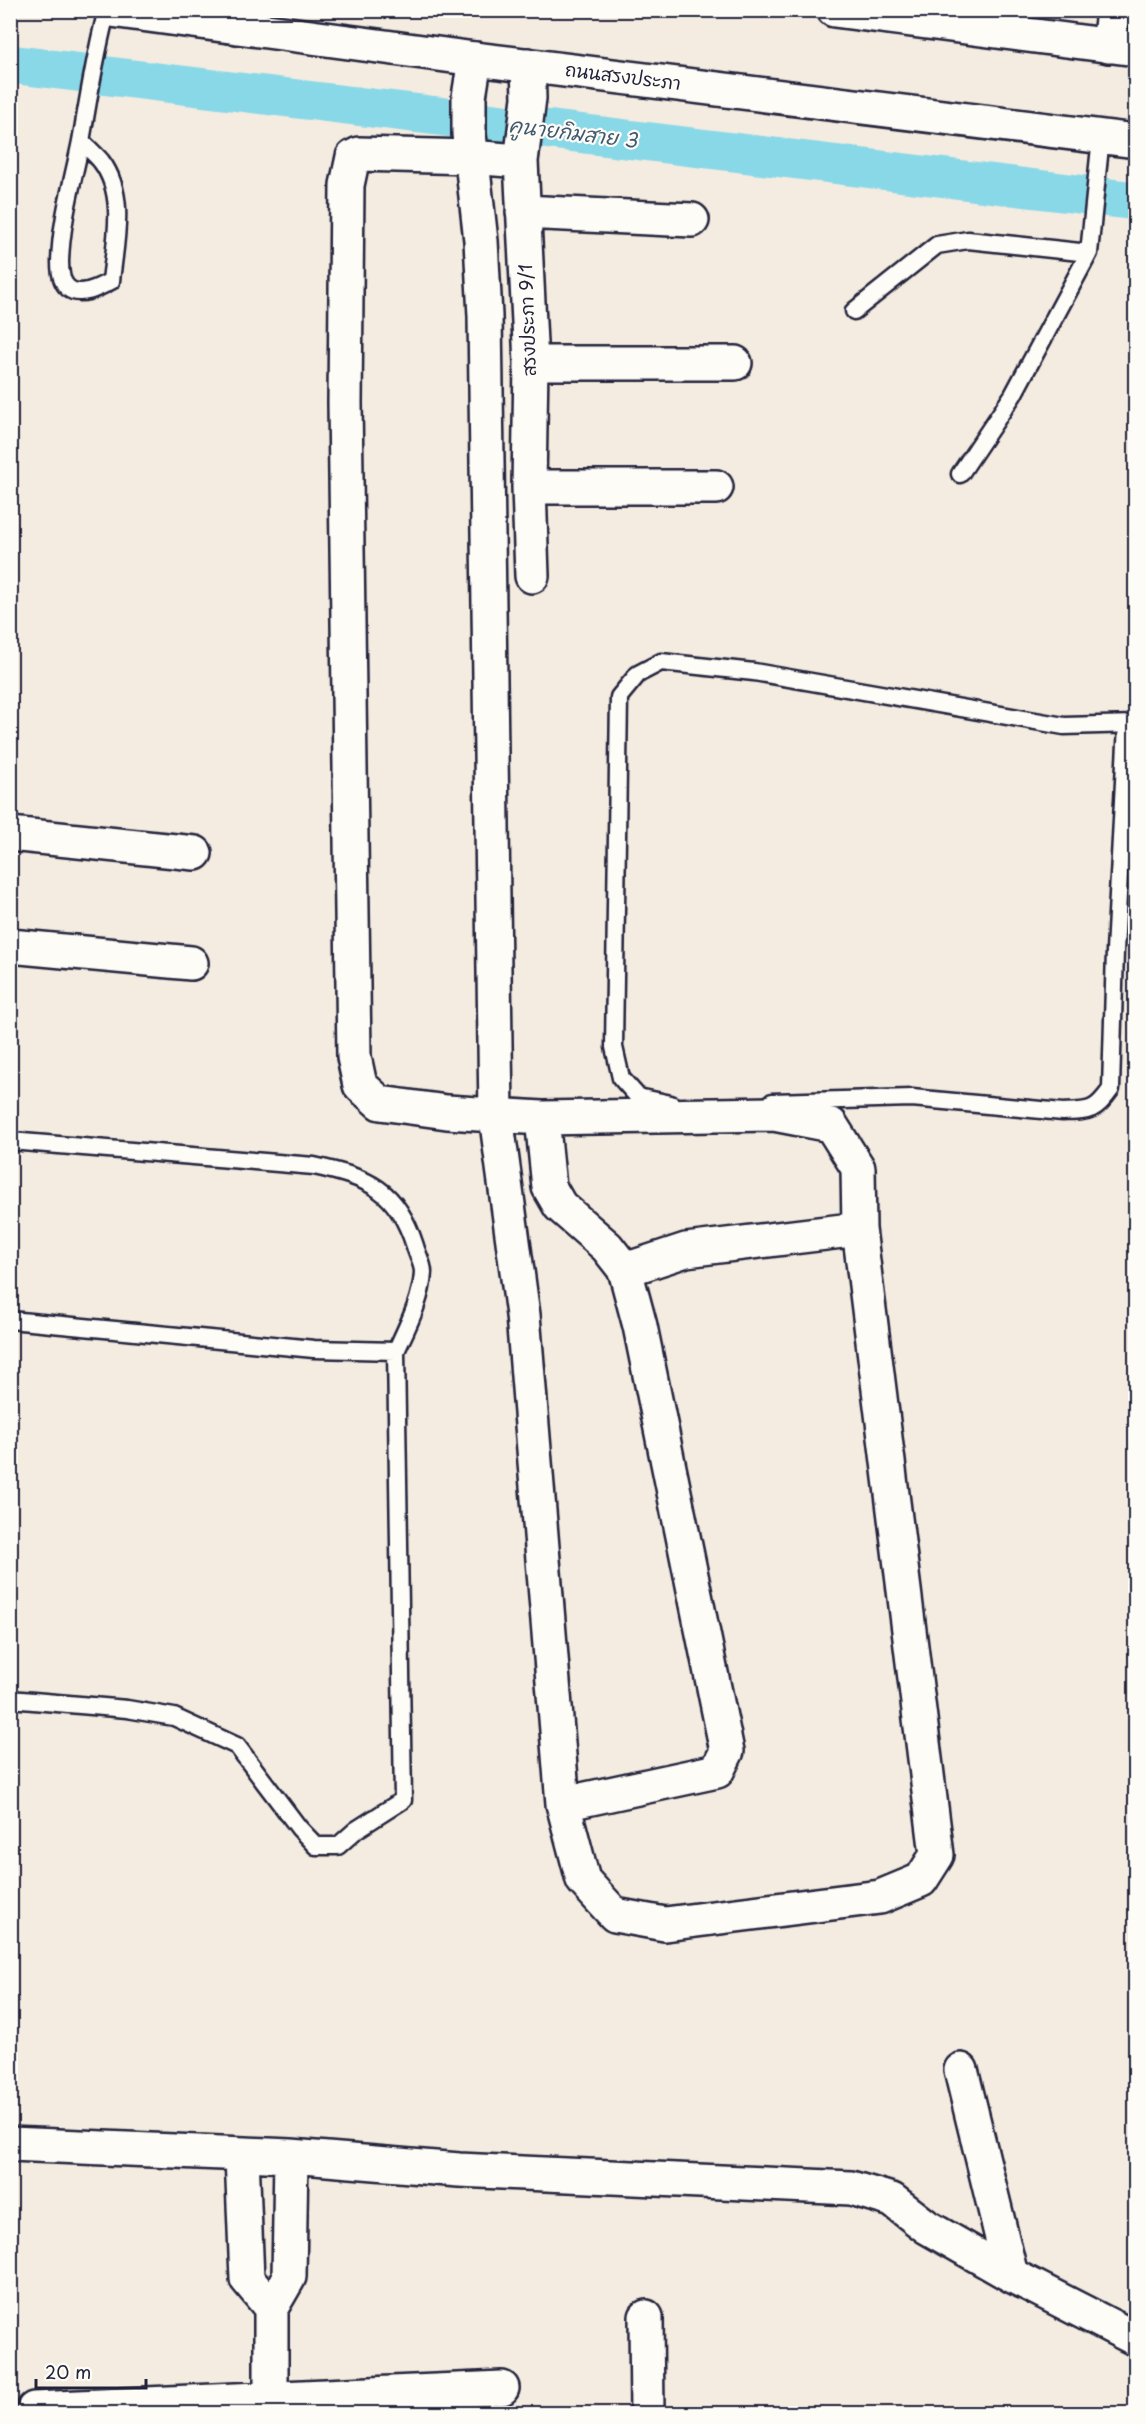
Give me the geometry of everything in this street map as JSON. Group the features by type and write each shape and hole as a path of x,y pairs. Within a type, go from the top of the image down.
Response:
{"street":[{"name":"ถนนสรงประภา","path":"109,10 475,59 1136,141"},
{"path":"834,10 1122,48 1113,10"},
{"path":"475,59 469,97 470,146 482,241 485,316 496,1116 523,1316 562,1804 583,1880 615,1915 665,1924 880,1898 921,1880 937,1856 859,1229 858,1168 831,1125 774,1114 542,1119 496,1116 380,1103 360,1085 354,1057 345,403 347,185 353,157 359,154 470,146 523,152"},
{"name":"สรงประภา 9/1","path":"528,65 529,98 523,152 523,212 531,363 528,487 532,576"},
{"path":"523,212 692,220"},
{"path":"531,363 735,363"},
{"path":"528,487 716,486"},
{"path":"10,834 195,853"},
{"path":"10,946 191,963"},
{"path":"542,1119 549,1187 560,1206 607,1247 624,1270 640,1326 727,1751 717,1771 562,1804"},
{"path":"624,1270 686,1250 859,1229"},
{"path":"961,2070 1011,2275"},
{"path":"10,2144 242,2156 291,2156 459,2170 851,2188 892,2200 927,2227 1011,2275 1136,2339"},
{"path":"242,2156 247,2279 271,2308"},
{"path":"271,2406 271,2308 289,2277 291,2156"},
{"path":"646,2317 647,2414"},
{"path":"34,2409 271,2406 502,2388"}],"lane":[{"path":"81,141 101,162 110,178 118,205 111,281 95,289 78,292 68,288 62,277 60,262 69,188 81,141 98,44 109,10"},
{"path":"960,474 1013,395 1089,253 1101,136"},
{"path":"854,311 937,245 968,240 1089,253"},
{"path":"661,662 754,672 1064,726 1131,725 1115,951 1112,1089 1099,1106 1084,1111 1063,1112 912,1098 668,1104 638,1096 621,1078 614,1047 620,697 638,674 661,662"},
{"path":"10,1141 314,1166 349,1173 384,1191 408,1223 423,1271 414,1310 396,1351 403,1800 356,1830 338,1846 316,1846 299,1828 237,1746 174,1717 127,1709 10,1700"},
{"path":"10,1320 314,1349 396,1351"}],"waterway":[{"name":"คูนายกิมสาย 3","path":"10,64 1136,201"}]}
